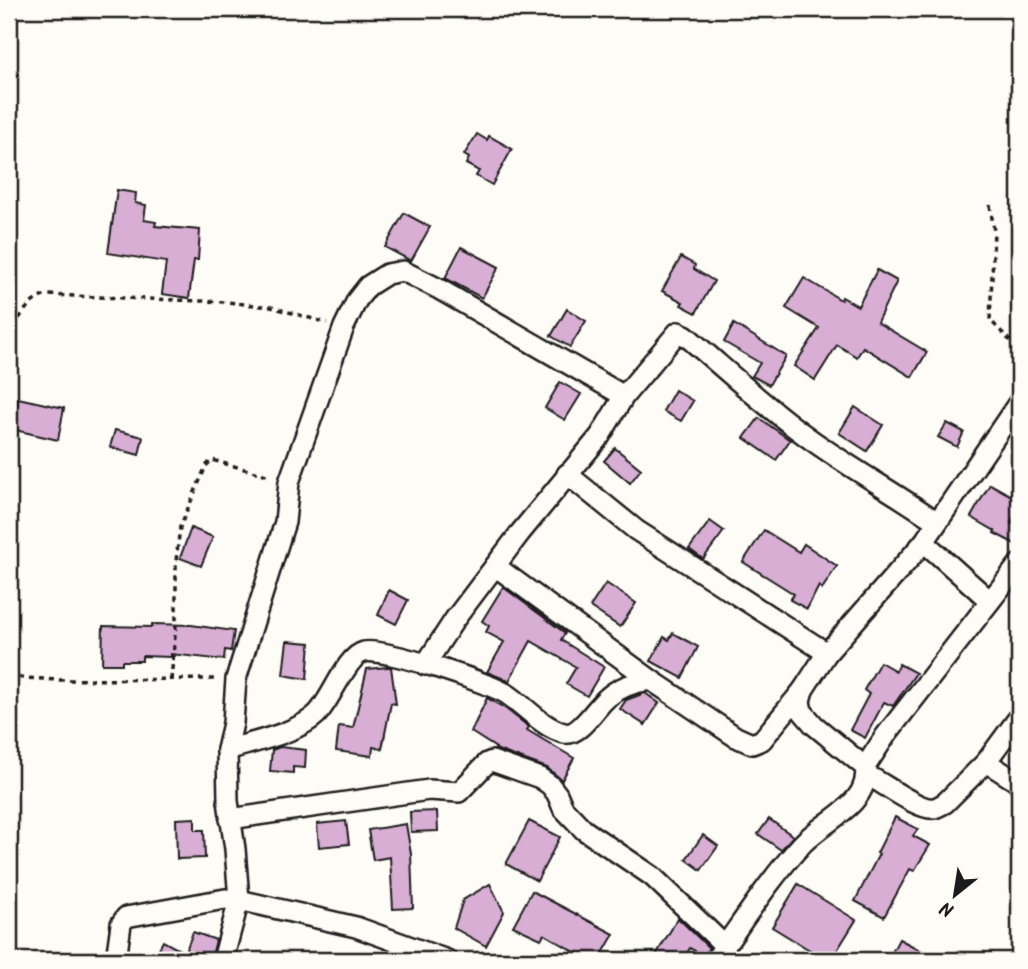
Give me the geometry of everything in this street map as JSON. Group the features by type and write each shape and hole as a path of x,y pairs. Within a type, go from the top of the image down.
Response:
{"street":[{"path":"223,960 239,900 230,819 227,750 233,723 236,679 285,522 289,482 344,327 357,300 368,286 387,274 403,271 624,396"},
{"path":"425,664 495,566 600,436 624,396 678,332 685,335 803,434 937,522"},
{"path":"495,566 651,680 736,737 752,744 762,740 803,690 827,653 924,542 1019,402"},
{"path":"567,474 636,530 827,653"},
{"path":"924,542 990,601"},
{"path":"230,819 429,790 459,792 486,763 492,761 540,778 550,785 572,819 652,876 720,953 754,902 805,841 855,800 866,771 887,735 990,601 1018,570"},
{"path":"227,750 299,726 314,717 351,661 363,652 381,653 469,678 506,694 532,715 564,733 577,731 607,698 628,684 651,680"},
{"path":"803,690 800,701 802,710 814,725 866,771 917,804 933,809 945,803 986,762 1019,717"},
{"path":"986,762 1019,783"},
{"path":"116,960 121,923 126,917 209,901 239,900 356,928 447,960"}],"path":[{"path":"990,205 993,231 990,320 1019,350"},
{"path":"9,336 29,304 37,297 47,295 227,302 271,307 344,327"},
{"path":"171,680 180,527 206,466 212,460 224,461 289,482"},
{"path":"9,677 59,680 236,679"}],"building":[{"path":"477,134 487,140 489,136 512,149 492,185 476,176 479,171 466,164 469,158 464,155"},
{"path":"117,190 136,193 135,203 146,205 144,220 156,222 155,226 200,230 198,260 194,260 189,298 162,294 166,262 108,253"},
{"path":"404,213 430,227 411,261 385,247"},
{"path":"461,247 499,267 482,298 445,278"},
{"path":"681,257 714,281 696,313 681,305 683,302 662,291"},
{"path":"877,270 897,281 877,322 927,352 912,377 863,347 857,357 837,345 815,380 794,366 819,328 786,308 804,278 841,300 842,297 858,306"},
{"path":"567,309 586,321 570,347 551,336"},
{"path":"734,324 786,356 769,385 752,376 760,363 724,342"},
{"path":"560,382 581,394 565,420 545,408"},
{"path":"675,390 693,401 681,421 663,411"},
{"path":"18,398 64,408 58,440 15,430"},
{"path":"855,407 883,425 867,451 839,433"},
{"path":"759,418 790,440 776,460 744,438"},
{"path":"947,423 964,432 957,447 938,437"},
{"path":"115,430 143,437 139,455 110,447"},
{"path":"615,448 641,469 630,483 604,461"},
{"path":"990,484 1019,500 1019,508 1011,523 1019,527 1019,546 971,517"},
{"path":"710,521 724,531 703,559 689,549"},
{"path":"191,528 213,537 201,566 180,558"},
{"path":"764,530 799,552 804,544 837,566 822,589 819,586 807,609 790,600 794,594 743,562"},
{"path":"606,583 636,603 620,627 590,607"},
{"path":"503,587 565,633 561,640 604,667 587,696 566,684 576,667 531,641 509,681 487,672 504,642 486,632 489,626 482,621"},
{"path":"389,590 408,600 396,624 378,615"},
{"path":"152,624 191,625 234,631 231,651 225,650 224,660 171,654 171,657 142,656 142,661 102,664 103,626 152,627"},
{"path":"673,633 698,647 682,678 651,661 664,637 669,640"},
{"path":"287,641 310,643 307,679 283,675"},
{"path":"880,662 896,671 899,664 916,673 893,706 884,702 865,738 850,730 869,694 864,690"},
{"path":"391,667 396,704 391,703 382,749 373,747 372,756 336,751 339,726 353,728 367,669"},
{"path":"645,693 659,703 645,725 620,709 626,700"},
{"path":"487,698 529,727 527,730 574,758 562,780 547,768 495,749 471,732"},
{"path":"280,747 306,750 305,768 293,767 293,773 270,771 272,750"},
{"path":"437,811 438,831 411,832 410,812"},
{"path":"895,817 918,829 913,836 930,845 914,871 910,869 884,917 855,901"},
{"path":"195,818 195,830 204,830 205,858 177,859 176,819"},
{"path":"769,819 793,836 781,850 758,834"},
{"path":"346,821 349,844 319,847 317,824"},
{"path":"529,821 560,837 537,881 506,864"},
{"path":"406,824 411,854 413,908 393,909 390,857 373,860 368,830"},
{"path":"703,835 718,846 701,870 686,859"},
{"path":"490,884 504,912 486,946 454,928 463,900"},
{"path":"798,884 856,920 831,960 826,960 772,927"},
{"path":"532,891 614,934 599,960 589,960 544,934 541,939 513,926"},
{"path":"678,918 709,948 704,956 690,948 683,960 653,960"},
{"path":"193,932 216,940 211,960 153,960 163,941 185,953"},
{"path":"899,939 939,960 888,960"}]}
